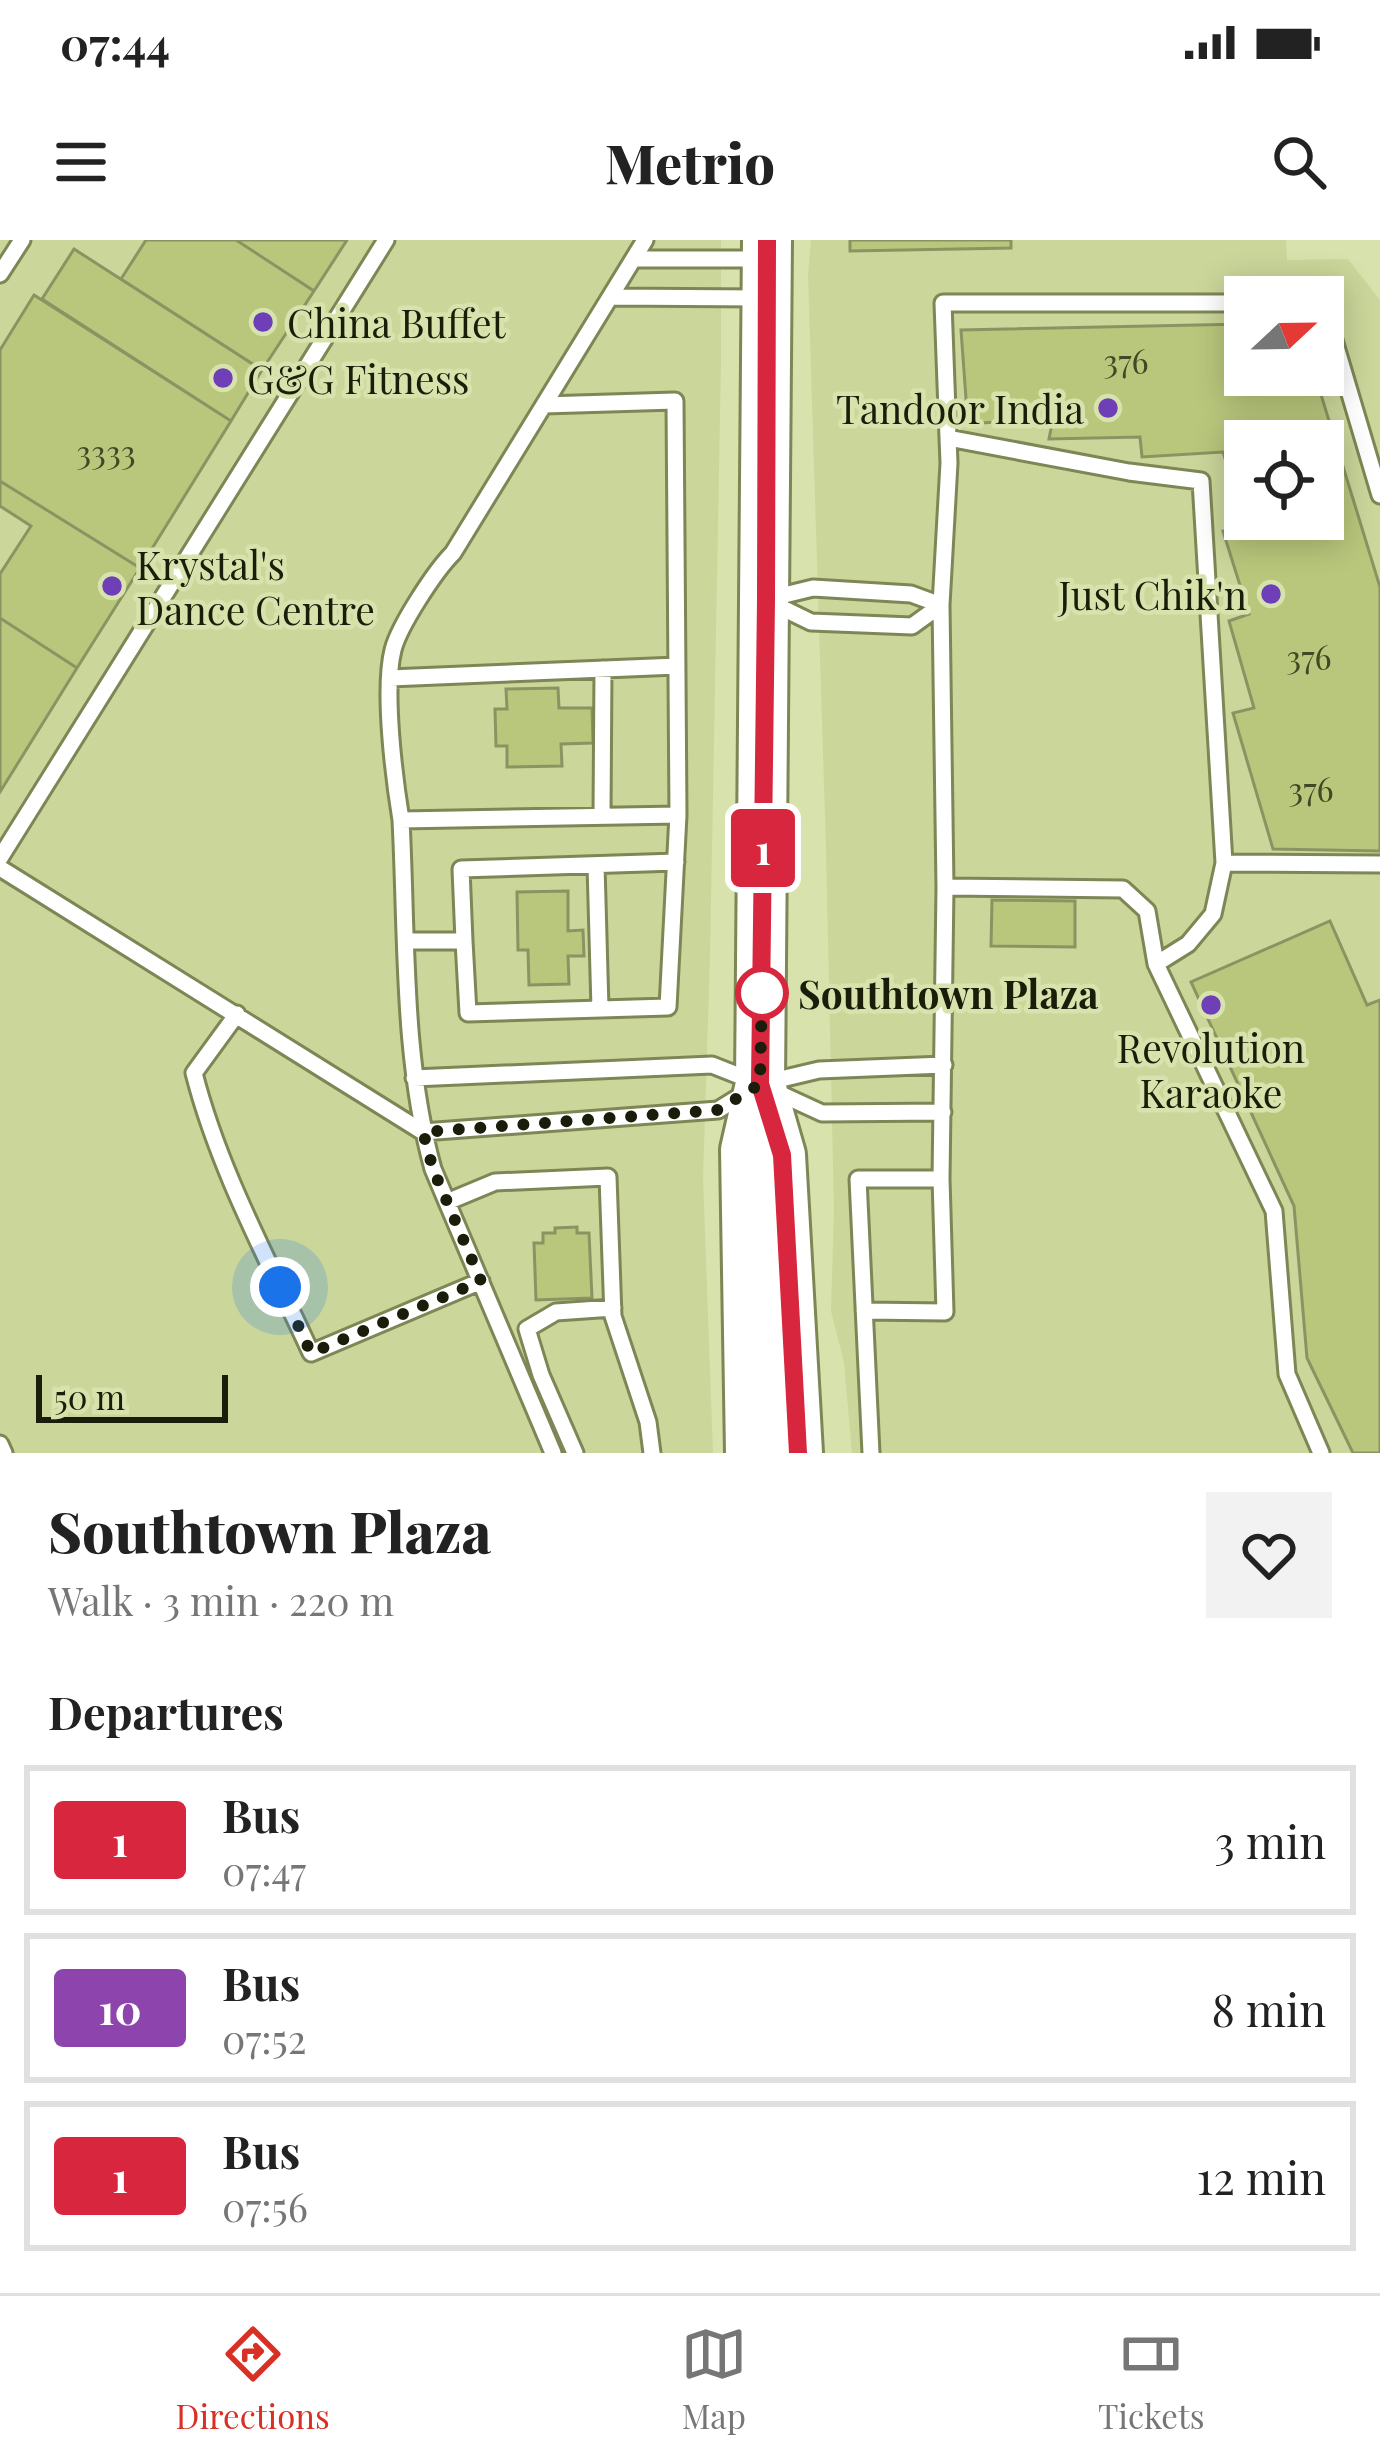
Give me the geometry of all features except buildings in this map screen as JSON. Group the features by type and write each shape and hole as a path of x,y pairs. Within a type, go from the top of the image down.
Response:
{"main road":[{"path":"750,1453 745,1150 760,1084 767,266"},
{"path":"760,1084 782,1155 798,1453"}],"lane":[{"path":"0,274 22,240"},
{"path":"0,858 386,240"},
{"path":"554,1453 433,1169 423,1132 414,1078 401,820 394,778 393,649 645,240"},
{"path":"634,259 767,266"},
{"path":"612,297 767,266"},
{"path":"864,1311 945,1312 941,605 949,464 944,303 1224,303"},
{"path":"1344,374 1380,495"},
{"path":"544,405 675,401 679,815 668,1007 468,1013 461,869 676,862"},
{"path":"948,438 1201,481 1224,862 1213,914 1188,944 1156,964"},
{"path":"766,600 813,588 911,594 941,605"},
{"path":"766,600 811,622 912,626 941,605"},
{"path":"391,678 677,666"},
{"path":"602,816 603,669"},
{"path":"401,820 679,815"},
{"path":"1224,862 1380,864"},
{"path":"596,865 600,1009"},
{"path":"0,868 423,1132 718,1110 760,1084 819,1070 944,1065"},
{"path":"945,886 1124,889 1147,911 1156,964 1274,1211 1287,1374 1321,1453"},
{"path":"407,940 464,941"},
{"path":"237,1014 194,1072 206,1118 234,1186 311,1353 481,1281"},
{"path":"414,1078 712,1065 822,1113 944,1112"},
{"path":"447,1202 495,1182 608,1177 613,1316 648,1422 652,1453"},
{"path":"871,1453 858,1179 941,1179"},
{"path":"574,1453 527,1329 556,1312 613,1308"},
{"path":"0,1444 4,1453"}],"shaded area":[{"name":"Southtown Plaza","path":"0,240 721,240 703,1178 713,1453 0,1453"},
{"path":"811,240 1286,240 1287,260 1348,259 1380,300 1380,1453 852,1453 844,1362 831,1311 834,1210 808,274"}],"bus line":[{"name":"1","path":"767,240 760,1084 782,1155 798,1453"}],"place":[{"name":"China Buffet","path":"263,322"},
{"name":"G&G Fitness","path":"223,378"},
{"name":"Tandoor India","path":"1108,408"},
{"name":"Krystal's Dance Centre","path":"112,586"},
{"name":"Just Chik'n","path":"1271,594"},
{"name":"Southtown Plaza","path":"762,993"},
{"name":"Revolution Karaoke","path":"1211,1005"}],"route":[{"path":"280,1287 311,1353 481,1281 433,1169 423,1132 718,1110 760,1084 762,987 762,993"}]}
